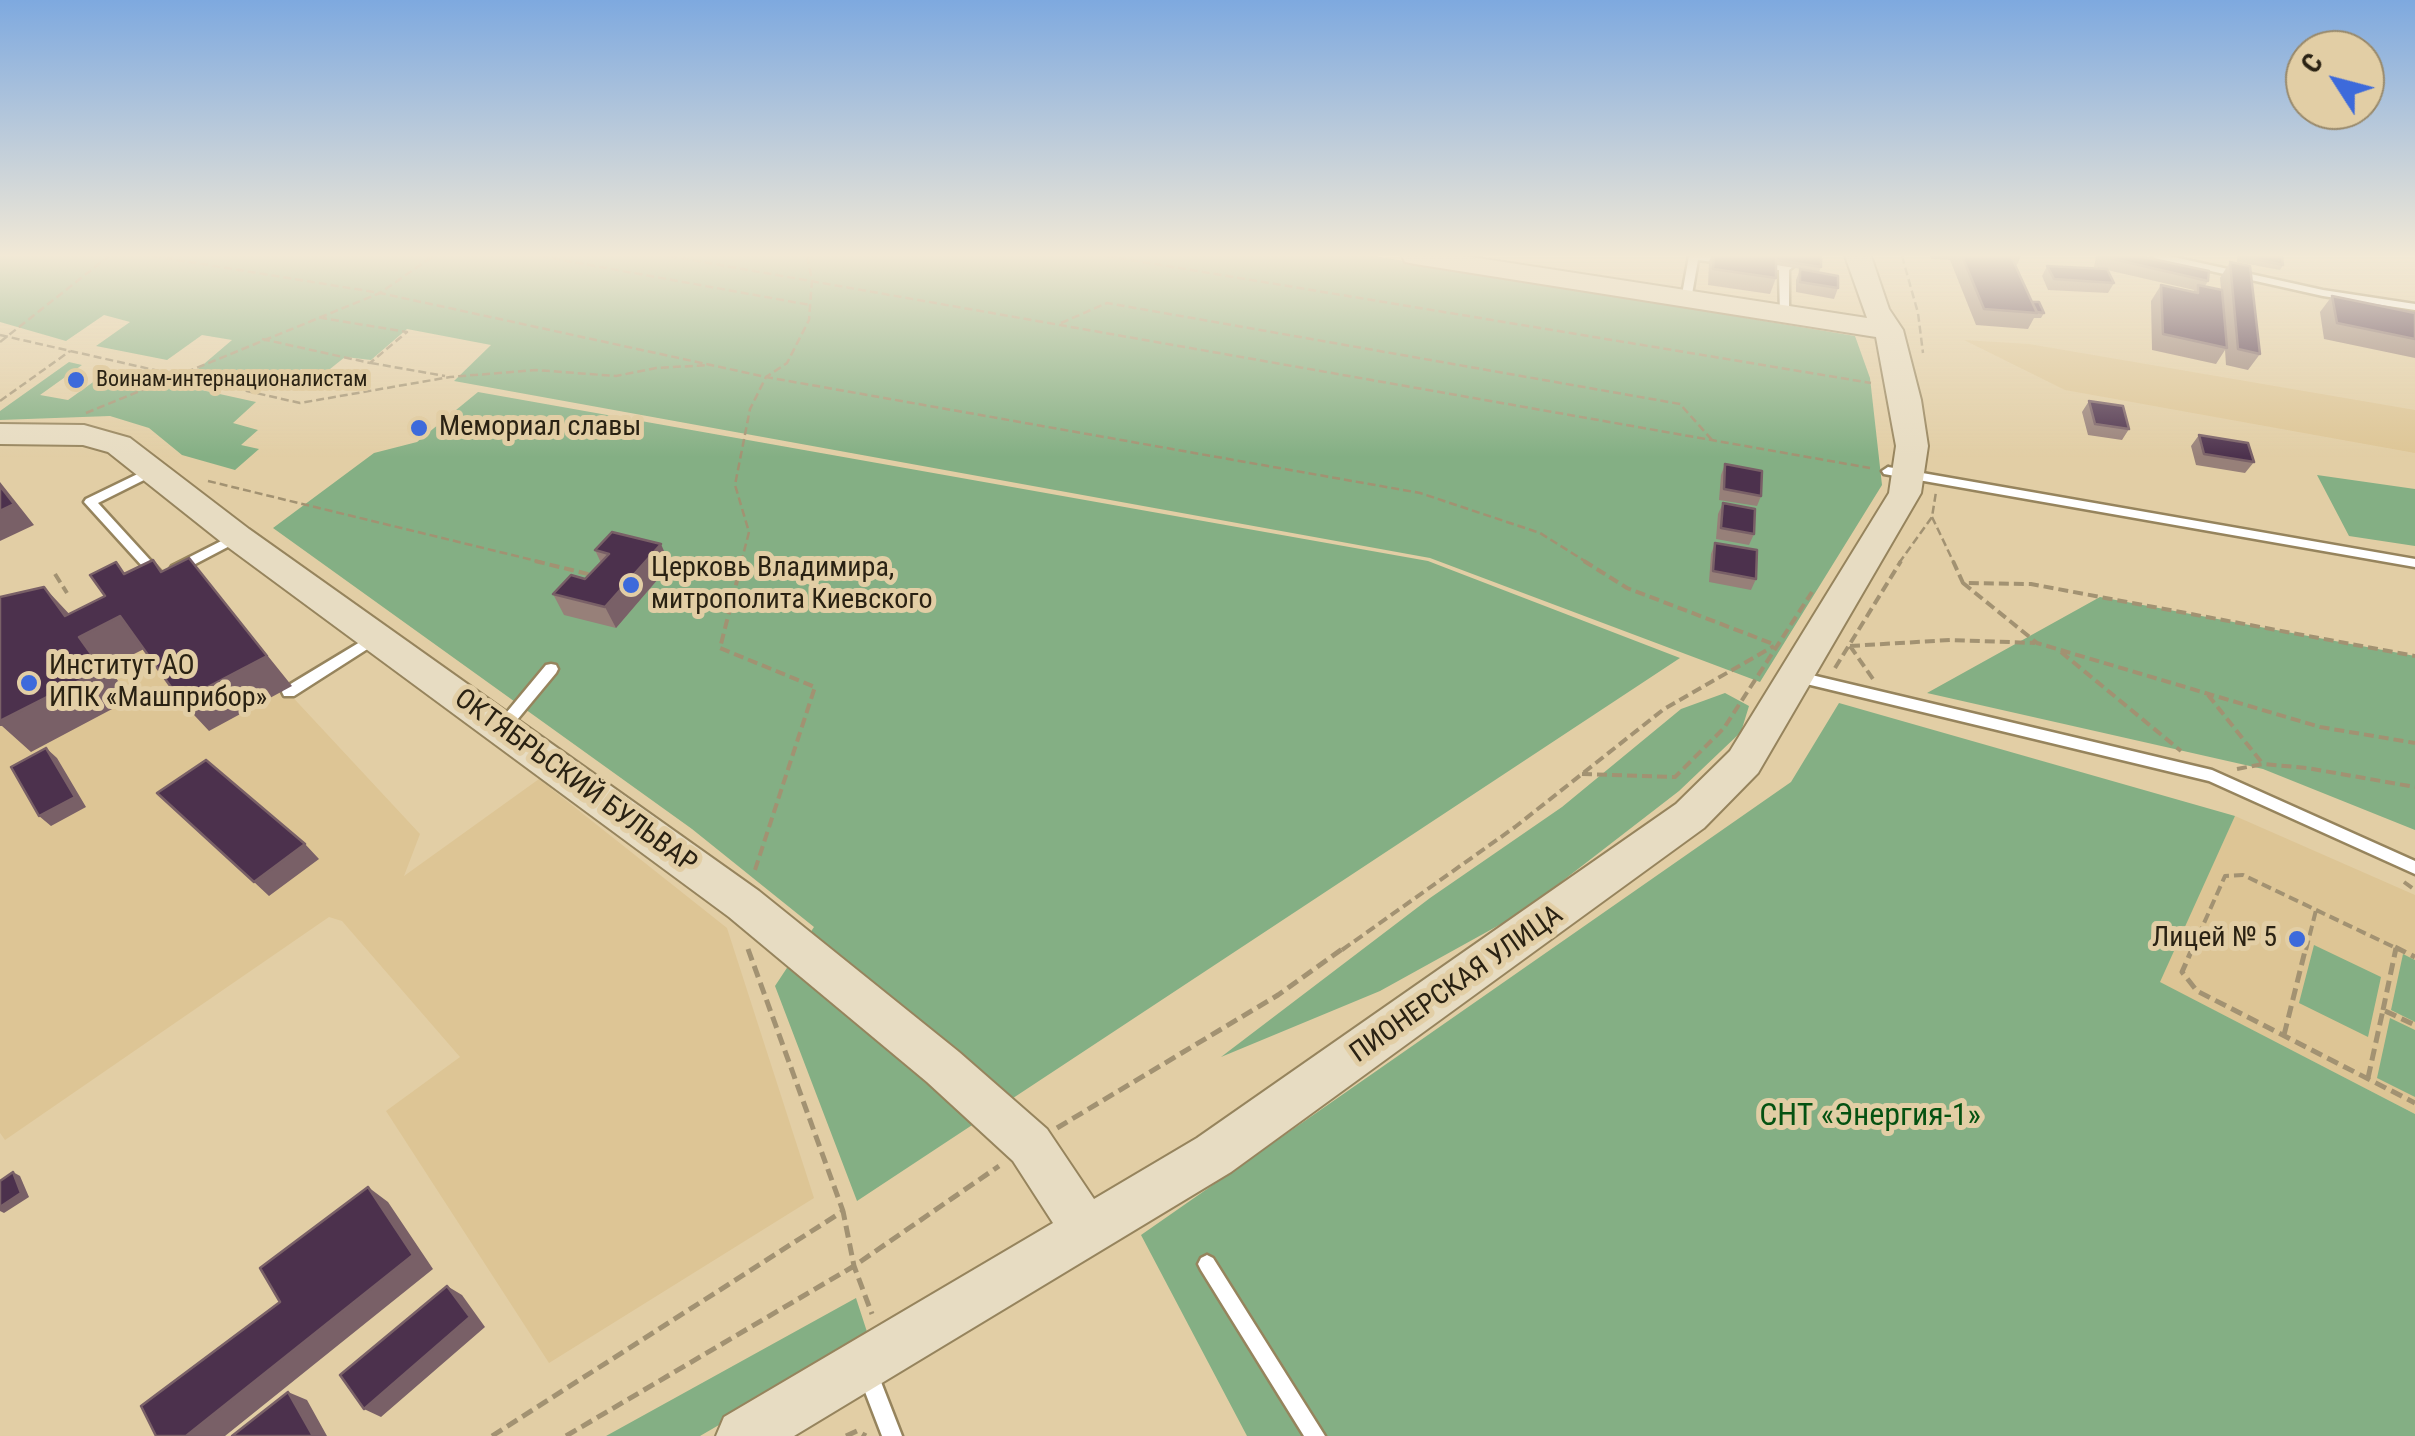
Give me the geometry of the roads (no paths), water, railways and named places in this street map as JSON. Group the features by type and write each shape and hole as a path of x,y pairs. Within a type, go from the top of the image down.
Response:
{"street":[{"path":"1844,323 1889,330"},
{"path":"1884,323 1889,330"},
{"path":"1889,330 1892,323"},
{"name":"ПИОНЕРСКАЯ УЛИЦА","path":"743,1436 872,1347 1088,1233 1230,1144 1513,948 1690,816 1744,762 1787,661 1895,512 1899,472 1912,446 1906,400 1889,330"},
{"name":"ОКТЯБРЬСКИЙ БУЛЬВАР","path":"4,428 84,434 119,445 237,537 744,904 943,1067 1030,1145 1088,1233"}],"lane":[{"path":"152,472 90,502 160,578 237,537"},
{"path":"1899,472 2415,563"},
{"path":"288,692 376,638"},
{"path":"1787,661 2212,776 2415,868"},
{"path":"502,729 552,669"},
{"path":"1207,1264 1315,1436"},
{"path":"872,1347 892,1436"}],"place":[{"name":"Воинам-интернационалистам","path":"76,380"},
{"name":"Мемориал славы","path":"419,428"},
{"name":"Церковь Владимира, митрополита Киевского","path":"631,585"},
{"name":"Институт АО ИПК «Машприбор»","path":"29,683"},
{"name":"Лицей № 5","path":"2297,939"}],"park label":[{"name":"СНТ «Энергия-1»","path":"1870,1117"}]}
